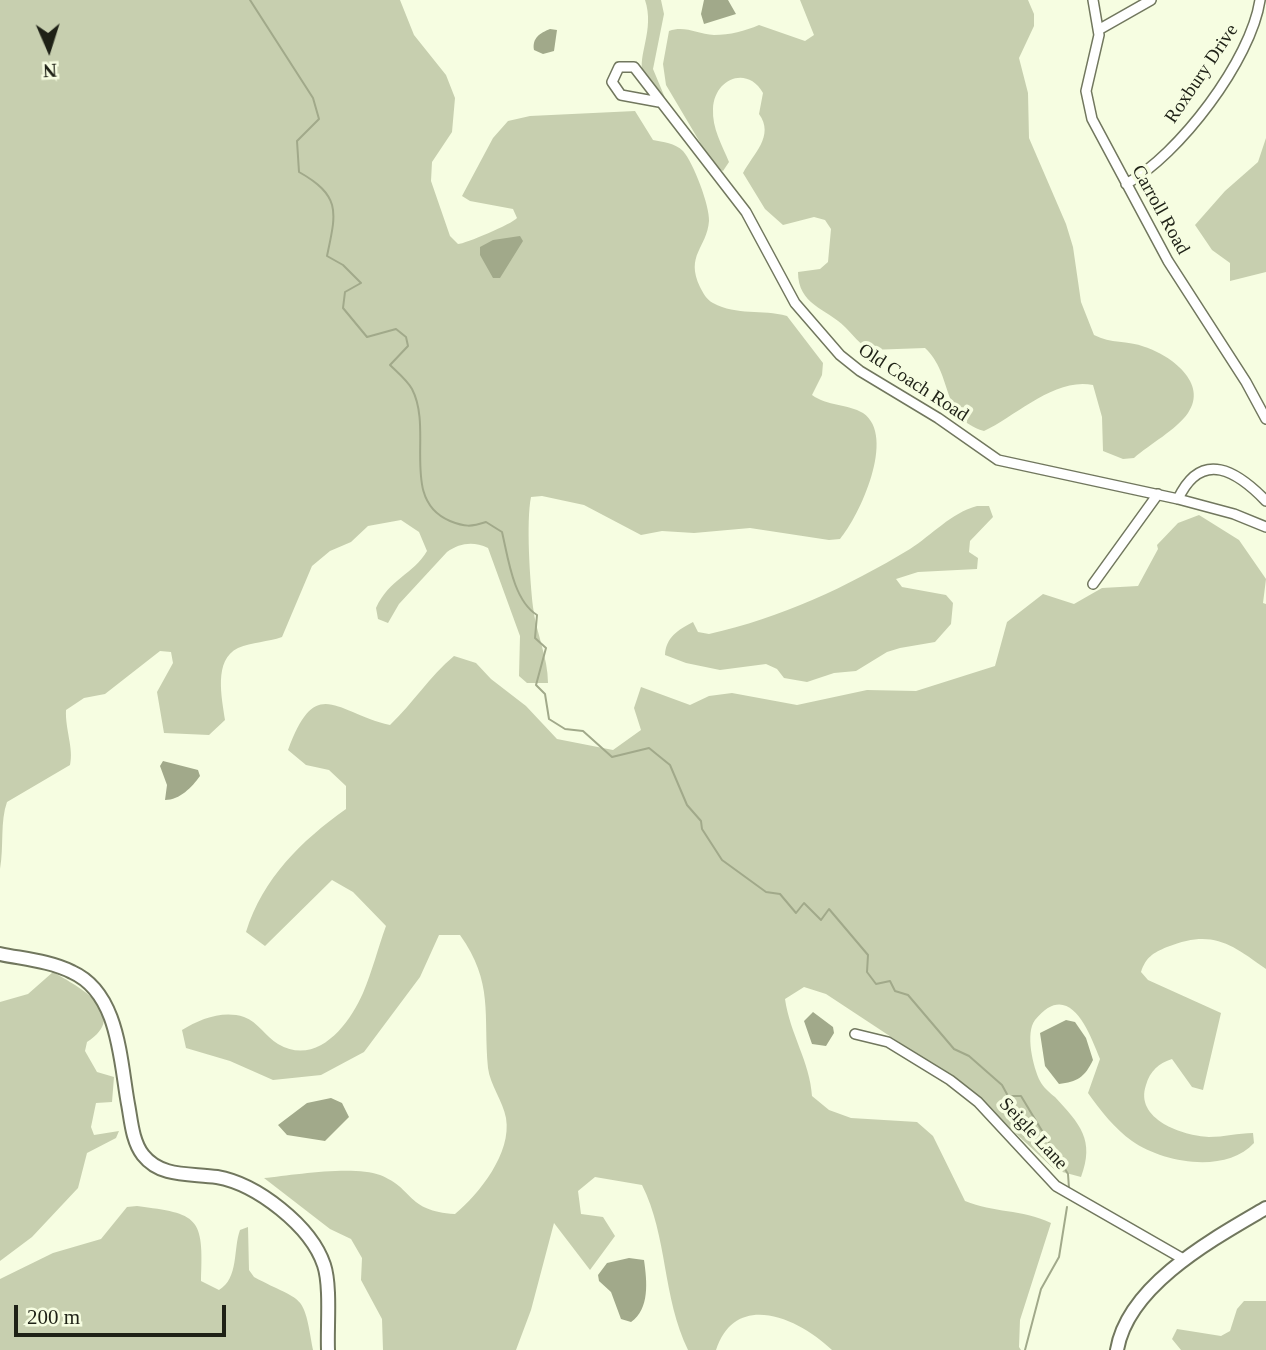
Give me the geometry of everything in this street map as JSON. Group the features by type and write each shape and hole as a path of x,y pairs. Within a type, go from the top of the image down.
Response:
{"street":[{"name":"Carroll Road","path":"1093,0 1100,29 1089,72 1087,104 1126,184 1173,270 1246,382 1266,419"},
{"path":"1100,29 1151,0"},
{"name":"Roxbury Drive","path":"1126,184 1144,174 1197,118 1243,52 1254,30 1260,0"},
{"name":"Old Coach Road","path":"659,102 621,95 612,82 618,67 634,67 746,212 795,303 840,355 860,371 938,418 998,460 1158,494 1234,514 1266,527"},
{"path":"1178,499 1184,487 1199,475 1217,469 1236,474 1266,501"},
{"path":"1093,584 1158,494"},
{"path":"0,954 52,964 75,972 88,982 103,1000 113,1021 134,1136 142,1154 160,1169 244,1184 286,1215 312,1242 325,1267 328,1350"},
{"name":"Seigle Lane","path":"855,1034 888,1042 950,1080 978,1102 1056,1186 1185,1260"},
{"path":"1117,1350 1128,1316 1152,1288 1185,1260 1266,1208"}],"shaded area":[{"path":"0,0 400,0 414,35 446,75 455,98 452,132 432,162 431,181 450,236 458,244 507,225 517,218 513,209 470,201 462,196 493,138 508,121 530,116 635,111 653,140 673,145 683,151 700,184 709,221 695,267 705,296 713,303 731,310 787,316 823,363 822,375 812,395 857,410 873,424 876,457 865,496 848,528 840,539 829,540 750,528 694,533 662,531 641,535 584,505 542,496 531,497 529,536 532,596 548,683 527,683 519,676 520,636 488,548 467,544 447,552 399,604 388,623 378,619 376,608 381,598 427,551 419,532 401,520 368,526 351,542 330,551 312,566 282,637 243,646 230,654 225,661 221,680 225,720 209,735 164,733 157,692 173,663 171,652 160,651 105,694 84,698 66,710 70,765 7,802 0,869"},
{"path":"645,0 661,0 664,14 653,69 668,105 643,75 642,59 648,22"},
{"path":"704,0 728,0 736,14 704,24 701,14"},
{"path":"800,0 1028,0 1034,14 1034,26 1019,58 1028,93 1029,138 1066,224 1073,247 1081,302 1094,335 1155,351 1184,372 1194,391 1193,402 1188,413 1177,425 1134,458 1123,459 1103,451 1102,417 1093,385 1079,384 1050,392 984,431 970,425 960,416 934,359 925,348 869,350 838,321 808,299 799,283 798,272 820,269 828,262 831,229 825,220 814,217 783,225 765,209 743,173 764,137 765,130 759,114 763,93 749,79 740,78 725,83 719,90 713,116 729,162 723,171 714,166 666,85 663,64 669,31 675,29 720,35 759,25 805,41 814,35"},
{"path":"550,29 557,30 554,51 543,54 534,50 534,42 538,36"},
{"path":"1266,138 1266,272 1230,281 1230,263 1212,250 1195,225 1225,191 1258,162"},
{"path":"520,236 523,241 500,278 493,278 480,255 480,247 493,240"},
{"path":"977,506 989,506 993,517 970,541 969,552 978,558 977,569 918,572 896,579 902,587 946,595 953,603 951,624 935,642 887,652 856,671 834,673 807,682 784,678 777,669 766,664 720,670 686,663 665,655 670,639 693,622 698,632 709,634 762,619 813,600 886,563 950,519"},
{"path":"1199,515 1239,540 1266,579 1263,603 1266,604 1266,969 1231,946 1209,939 1196,939 1167,947 1148,959 1141,972 1148,980 1221,1013 1203,1090 1192,1087 1172,1059 1159,1065 1153,1072 1146,1085 1144,1097 1154,1116 1174,1129 1209,1137 1253,1133 1254,1143 1242,1153 1227,1159 1194,1162 1160,1155 1132,1141 1108,1119 1088,1093 1100,1059 1084,1023 1068,1006 1058,1004 1047,1008 1032,1026 1030,1041 1033,1059 1041,1083 1078,1124 1086,1143 1086,1153 1081,1177 1055,1170 964,1085 826,994 804,987 785,999 808,1071 812,1096 829,1110 851,1118 917,1122 933,1136 965,1201 986,1208 1029,1215 1051,1223 1020,1320 1021,1350 832,1350 803,1328 787,1320 753,1315 738,1320 725,1331 716,1350 688,1350 674,1309 656,1225 642,1185 595,1177 578,1191 581,1214 603,1217 615,1236 590,1270 554,1223 531,1310 516,1350 383,1350 382,1319 361,1280 362,1258 351,1239 330,1229 264,1178 323,1172 368,1172 391,1181 428,1209 455,1214 474,1195 492,1172 507,1131 506,1118 488,1068 485,999 478,968 471,952 460,935 439,935 420,977 364,1052 321,1075 273,1080 230,1061 186,1048 182,1030 212,1017 236,1015 254,1022 278,1044 292,1050 306,1050 330,1039 340,1029 357,1005 366,985 386,926 353,892 332,880 265,946 246,932 262,894 286,862 314,834 346,809 346,786 329,770 306,765 288,750 298,726 308,712 318,705 329,704 390,725 454,656 476,663 491,679 526,706 557,739 613,750 641,730 634,708 641,687 690,705 709,696 732,693 797,705 867,690 916,691 995,666 1007,622 1043,594 1074,604 1102,588 1138,586 1158,549 1157,545 1178,523"},
{"path":"163,761 198,770 200,776 181,795 165,800 167,785 160,766"},
{"path":"53,972 87,993 102,1012 104,1021 99,1032 87,1042 85,1051 97,1072 114,1077 112,1102 96,1103 91,1127 94,1135 119,1131 116,1138 87,1153 78,1188 32,1237 0,1261 0,1002 28,994"},
{"path":"813,1012 833,1027 834,1033 826,1046 812,1044 804,1021"},
{"path":"1066,1020 1075,1022 1086,1038 1093,1060 1080,1078 1059,1084 1045,1066 1040,1033"},
{"path":"331,1098 342,1103 349,1117 325,1141 287,1135 278,1125 307,1103"},
{"path":"127,1207 173,1212 193,1222 201,1243 201,1281 219,1290 233,1271 240,1230 248,1227 249,1270 254,1277 298,1301 307,1317 313,1350 0,1350 0,1279 53,1253 101,1239"},
{"path":"629,1258 644,1260 646,1285 641,1310 631,1322 621,1319 611,1292 599,1281 598,1275 607,1263"},
{"path":"1244,1301 1266,1301 1266,1350 1181,1350 1172,1339 1177,1329 1221,1336 1230,1331 1237,1309"}],"waterway":[{"path":"250,0 313,98 319,119 297,141 299,172 323,189 329,198 333,217 327,256 343,265 361,283 345,292 343,308 367,337 396,329 406,337 408,346 390,365 410,386 418,406 421,481 426,497 435,511 450,521 468,526 486,522 502,532 517,589 522,599 537,615 535,638 546,648 536,685 545,694 549,719 565,729 583,731 612,757 649,748 670,765 687,805 701,821 702,829 722,860 766,892 780,894 796,913 804,903 821,920 829,909 868,955 867,972 876,984 890,981 895,991 908,995 954,1049 969,1056 1002,1085 1008,1096 1021,1096 1068,1174 1069,1188"},
{"path":"1025,1350 1041,1289 1059,1257 1067,1207"}]}
